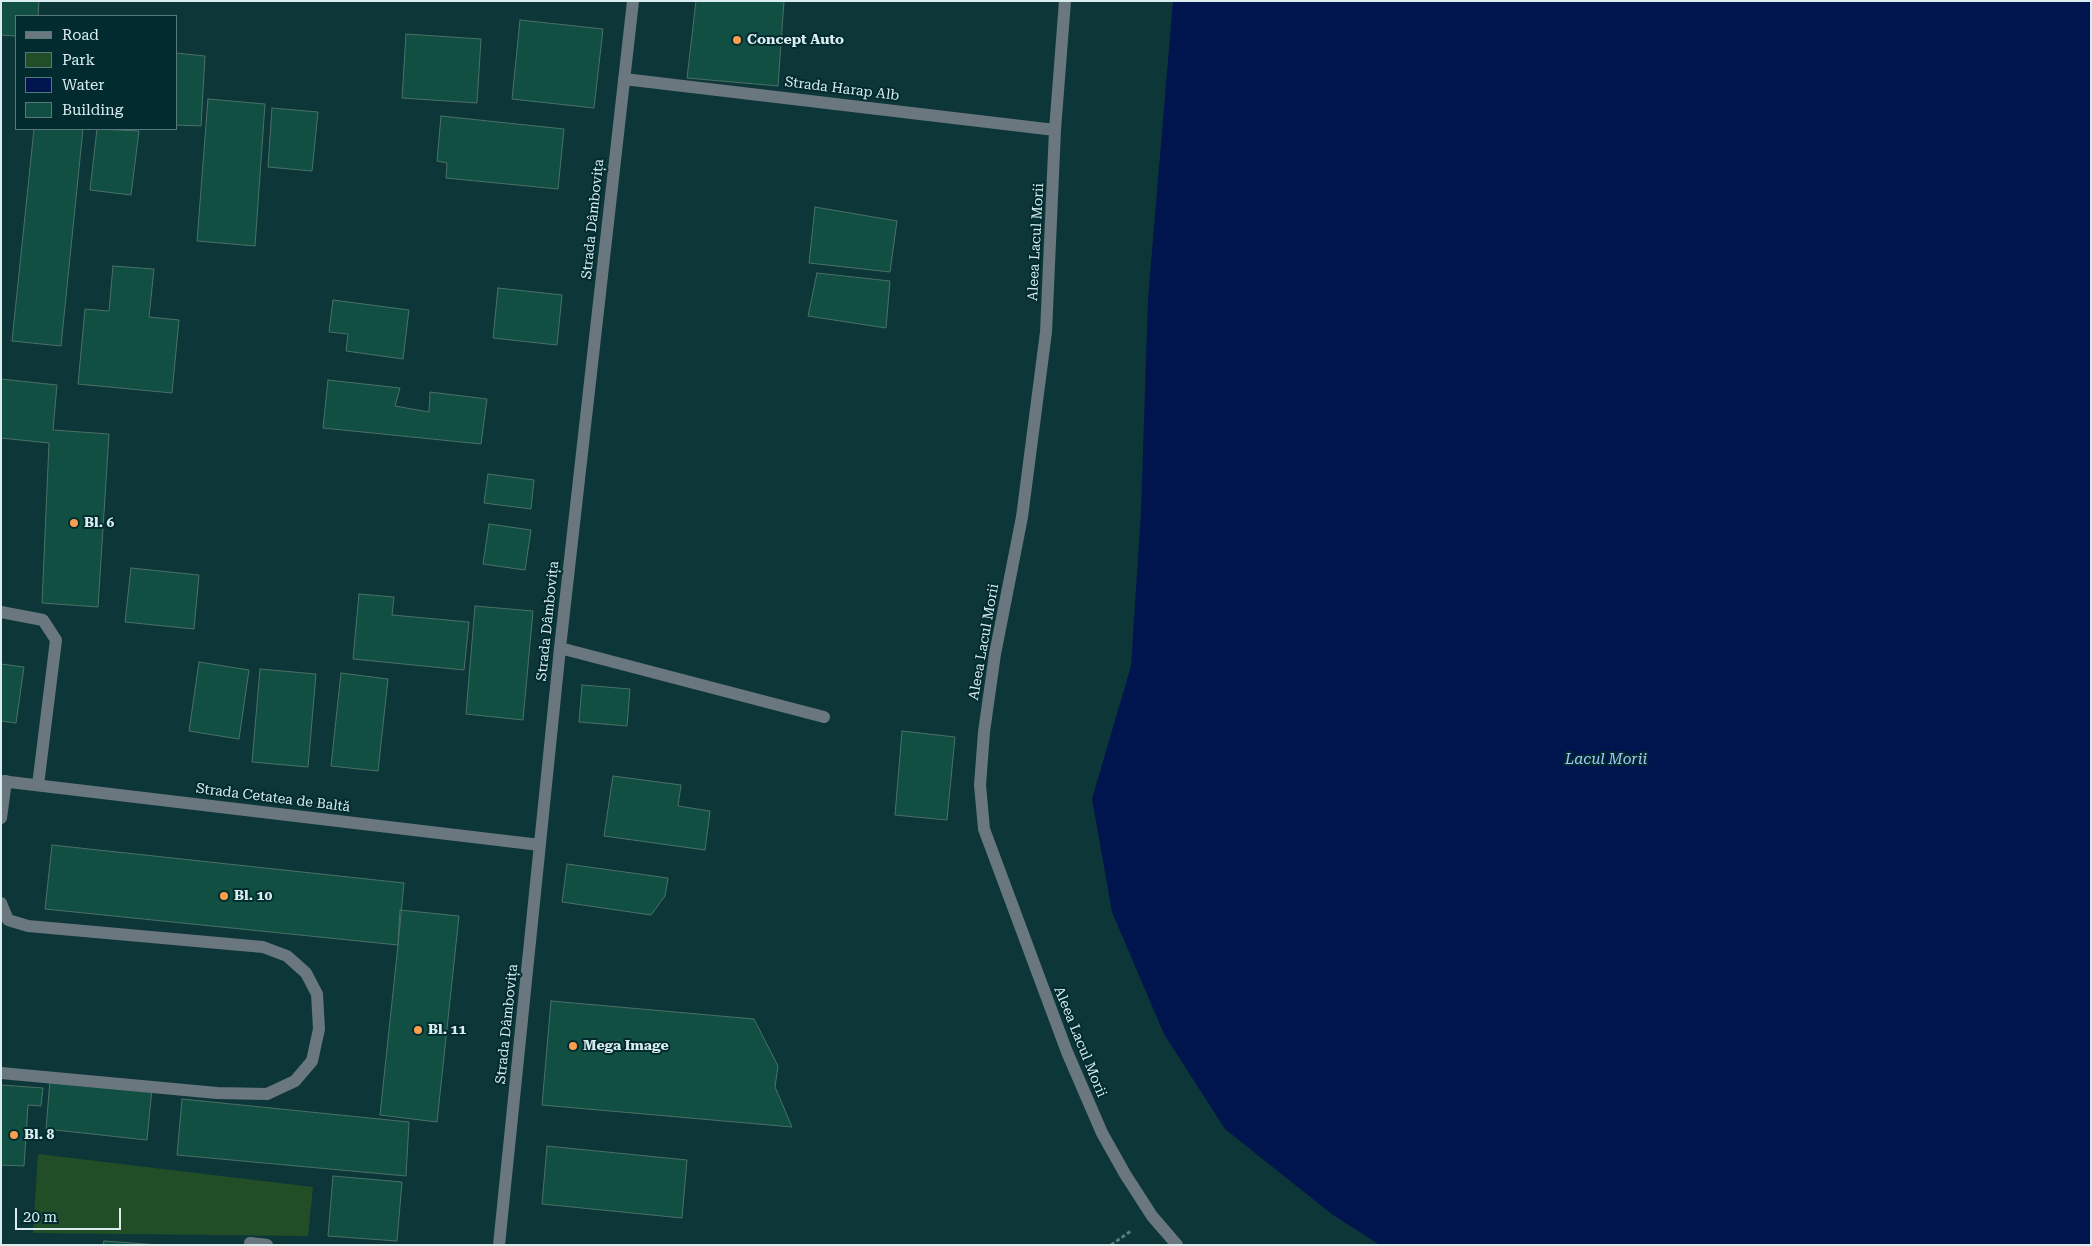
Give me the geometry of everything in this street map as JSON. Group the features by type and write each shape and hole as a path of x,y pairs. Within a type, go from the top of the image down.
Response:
{"street":[{"path":"628,1 633,2"},
{"name":"Aleea Lacul Morii","path":"1065,1 1055,130 1046,332 1022,517 995,654 984,732 980,785 984,829 1066,1052 1102,1133 1124,1174 1152,1216 1177,1245"},
{"name":"Strada Dâmbovița","path":"499,1245 560,648 633,2"},
{"name":"Strada Harap Alb","path":"624,78 1055,130"},
{"path":"1,612 43,620 56,640 38,785"},
{"path":"560,648 824,717"},
{"path":"1,818 4,781"},
{"name":"Strada Cetatea de Baltă","path":"4,781 540,845"},
{"path":"1,903 8,920 28,926 263,947 287,956 306,973 317,994 319,1030 312,1061 296,1081 267,1094 217,1093 1,1073"},
{"path":"250,1243 268,1245"}],"green space":[{"path":"38,1154 313,1187 308,1236 33,1233"}],"water":[{"name":"Lacul Morii","path":"1173,1 2091,1 2091,1245 1380,1245 1333,1215 1225,1129 1164,1034 1112,912 1092,799 1131,666 1141,512 1148,299"}],"building":[{"path":"1,1 39,1 38,15 15,15 15,36 1,35"},
{"name":"Concept Auto","path":"696,1 784,1 778,86 687,78"},
{"path":"520,20 603,29 594,108 512,99"},
{"path":"406,34 481,39 477,103 402,98"},
{"path":"178,53 205,56 201,126 178,125"},
{"path":"208,99 265,104 255,246 197,241"},
{"path":"272,108 318,112 312,171 268,167"},
{"path":"441,116 564,129 558,189 446,178 447,163 437,161"},
{"path":"34,130 83,130 61,346 12,341"},
{"path":"97,130 139,131 131,195 90,190"},
{"path":"815,207 897,221 890,272 809,263"},
{"path":"113,266 154,269 149,317 179,320 172,393 78,384 85,309 109,311"},
{"path":"817,273 890,281 886,328 808,316"},
{"path":"498,288 562,295 557,345 493,338"},
{"path":"333,300 409,310 403,359 346,351 348,334 329,332"},
{"name":"Bl. 6","path":"1,379 57,385 53,430 109,434 98,607 42,603 49,443 1,438"},
{"path":"328,380 400,388 395,406 429,412 430,392 487,399 481,444 323,428"},
{"path":"488,474 534,480 531,509 484,503"},
{"path":"489,524 531,530 525,570 483,564"},
{"path":"131,568 199,575 194,629 125,622"},
{"path":"359,594 394,597 392,615 469,622 464,670 353,659"},
{"path":"475,606 533,611 523,720 466,714"},
{"path":"199,662 249,670 239,739 189,731"},
{"path":"1,664 24,667 16,723 1,721"},
{"path":"260,669 316,674 308,767 252,762"},
{"path":"341,673 388,679 378,771 331,766"},
{"path":"582,685 630,689 627,726 579,722"},
{"path":"902,731 955,737 947,820 895,815"},
{"path":"613,776 681,785 678,806 710,811 705,850 604,836"},
{"name":"Bl. 10","path":"52,845 404,883 398,945 45,909"},
{"path":"567,864 668,878 665,896 651,915 562,902"},
{"name":"Bl. 11","path":"400,910 459,916 437,1122 380,1115"},
{"path":"551,1001 754,1019 778,1066 775,1087 792,1127 542,1105"},
{"path":"50,1080 152,1089 147,1140 46,1129"},
{"name":"Bl. 8","path":"1,1085 43,1088 41,1106 28,1105 24,1166 1,1165"},
{"path":"182,1099 409,1122 406,1176 177,1155"},
{"path":"547,1146 687,1160 682,1218 542,1204"},
{"path":"333,1176 402,1182 397,1241 328,1236"},
{"path":"104,1241 160,1245 103,1245"}],"place":[{"name":"Concept Auto","path":"737,40"},
{"name":"Bl. 6","path":"74,523"},
{"name":"Bl. 10","path":"224,896"},
{"name":"Bl. 11","path":"418,1030"},
{"name":"Mega Image","path":"573,1046"},
{"name":"Bl. 8","path":"14,1135"}]}
